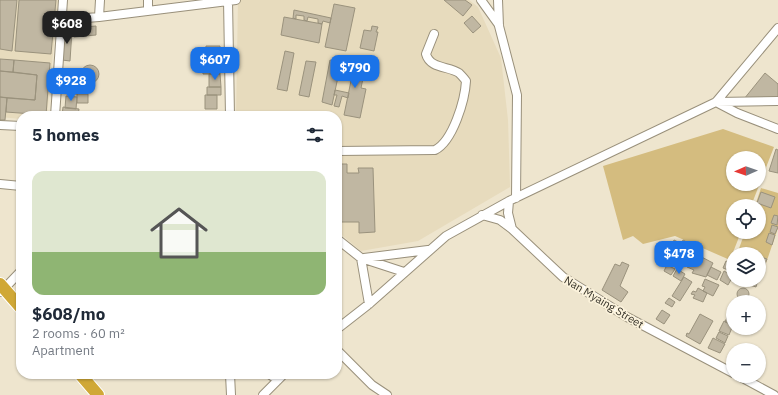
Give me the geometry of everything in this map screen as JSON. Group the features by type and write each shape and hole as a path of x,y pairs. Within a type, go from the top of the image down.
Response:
{"highway":[{"path":"1,288 16,303"},
{"path":"84,379 98,395"}],"street":[{"path":"55,111 63,0"},
{"path":"99,18 100,0"},
{"path":"148,0 148,11"},
{"path":"61,20 99,18 148,11 184,3 231,0 230,111"},
{"path":"481,0 499,26"},
{"path":"498,0 499,26 517,95 513,199 508,213 512,229"},
{"path":"342,325 369,304 428,250 446,236 513,199 716,102 778,28"},
{"path":"342,151 435,150 442,147 447,141 463,100 466,81 458,73 430,62 426,54 434,34"},
{"path":"716,102 778,101"},
{"path":"716,102 732,111 778,129"},
{"path":"0,125 16,126"},
{"path":"0,184 16,186"},
{"name":"Nan Myaing Street","path":"482,215 500,220 512,229 563,277 596,299 726,369"},
{"path":"342,243 361,258 404,272"},
{"path":"361,258 428,250"},
{"path":"361,258 369,304"},
{"path":"1,288 16,276"},
{"path":"342,355 372,385 387,395"},
{"path":"230,379 230,395"},
{"path":"263,395 279,379"},
{"path":"752,383 774,395"}],"shaded area":[{"path":"0,0 58,0 47,111 16,111 16,119 0,117"},
{"path":"238,0 469,0 478,7 501,58 508,120 510,187 418,241 361,251 342,235 342,111 236,111"},
{"path":"723,129 774,147 766,168 766,151 726,151 726,191 757,191 754,199 726,199 726,239 738,239 735,247 726,247 726,258 675,236 643,244 633,236 623,240 603,166"},
{"path":"766,189 778,193 778,228 766,263 766,247 740,247 742,239 766,239 766,199 757,199 760,191 766,191"}],"building":[{"path":"0,0 17,0 12,51 0,49"},
{"path":"19,0 56,0 51,54 15,51"},
{"path":"444,0 465,0 472,5 463,16"},
{"path":"334,4 355,8 346,51 325,47"},
{"path":"294,10 331,18 330,23 323,21 322,24 318,23 318,19 308,17 307,21 304,20 304,16 296,15 296,19 293,18"},
{"path":"472,16 481,26 473,33 464,23"},
{"path":"284,17 322,24 319,43 281,35"},
{"path":"96,26 96,35 74,37 73,28"},
{"path":"372,26 378,27 374,51 360,48 364,30 371,31"},
{"path":"64,29 72,30 70,61 62,60"},
{"path":"206,46 220,46 220,57 205,57"},
{"path":"285,51 294,53 287,91 277,89"},
{"path":"0,59 14,60 13,72 0,71"},
{"path":"14,60 50,63 46,111 6,112 7,98 35,100 37,75 13,72"},
{"path":"330,60 341,63 332,105 322,102"},
{"path":"348,60 366,64 361,88 366,89 360,118 344,115 352,76 346,74"},
{"path":"306,61 316,62 309,97 299,95"},
{"path":"220,64 220,74 203,74 203,65"},
{"path":"90,65 96,68 99,74 96,80 90,83 84,80 81,74 84,68"},
{"path":"0,71 37,75 35,100 0,97"},
{"path":"765,73 778,84 778,97 744,99"},
{"path":"209,74 220,74 221,87 209,87"},
{"path":"64,77 79,78 78,94 63,93"},
{"path":"207,87 221,87 221,95 207,95"},
{"path":"335,90 349,93 348,98 342,96 339,107 334,106 337,95 334,95"},
{"path":"77,94 88,94 88,103 77,103"},
{"path":"205,95 217,95 217,109 205,109"},
{"path":"66,96 77,97 76,109 65,108"},
{"path":"0,97 7,98 5,120 0,120"},
{"path":"63,107 79,109 79,111 63,111"},
{"path":"776,149 778,150 778,173 769,171"},
{"path":"342,164 347,164 347,173 359,173 358,168 373,168 375,232 359,233 359,222 342,222"},
{"path":"761,192 775,197 771,208 766,206 766,199 758,199"},
{"path":"774,215 778,216 777,225 771,223"},
{"path":"772,225 778,227 775,234 770,232"},
{"path":"769,233 775,235 772,245 766,242"},
{"path":"674,240 678,242 674,249 688,256 683,266 666,258"},
{"path":"683,240 692,244 689,251 680,246"},
{"path":"694,253 713,263 706,277 692,273 694,270 687,267"},
{"path":"726,261 726,269 723,268"},
{"path":"622,262 629,265 620,286 628,292 621,302 602,290 615,264 620,266"},
{"path":"667,265 675,269 671,275 664,271"},
{"path":"711,267 721,272 717,280 707,275"},
{"path":"677,269 685,274 681,281 673,276"},
{"path":"724,271 726,272 726,284 720,280"},
{"path":"684,277 692,282 680,301 672,296"},
{"path":"705,279 719,285 713,296 703,291 705,287 702,286"},
{"path":"698,288 707,293 703,302 693,298 695,295 691,294 693,291 696,292"},
{"path":"741,288 748,289 749,295 737,295 738,289"},
{"path":"669,298 675,302 672,307 665,303"},
{"path":"662,310 670,315 664,324 656,319"},
{"path":"700,314 713,321 700,344 686,336 687,333 689,334"},
{"path":"724,321 726,322 726,334 719,331"},
{"path":"719,332 728,336 725,343 716,338"},
{"path":"713,338 725,344 720,353 708,348"}]}
